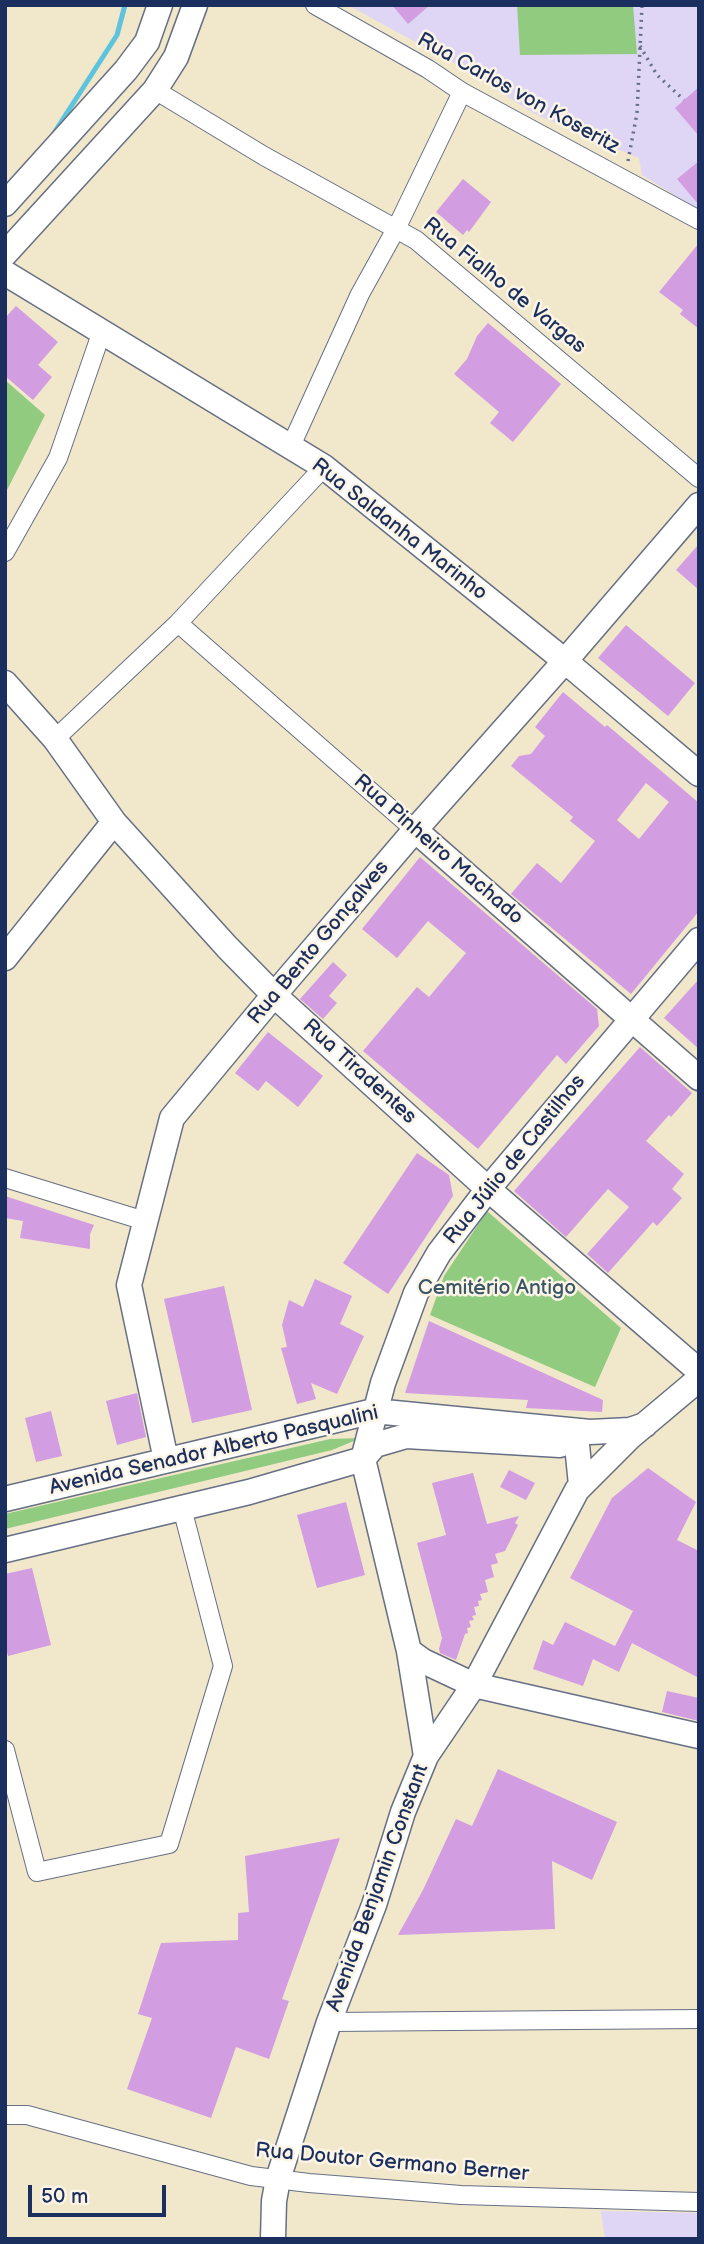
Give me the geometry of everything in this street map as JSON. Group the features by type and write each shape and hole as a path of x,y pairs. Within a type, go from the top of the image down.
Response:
{"main road":[{"path":"5,204 126,70 147,42 160,5"},
{"path":"5,254 155,90 176,57 195,5"},
{"name":"Rua Saldanha Marinho","path":"5,273 324,467 565,661 699,774"},
{"name":"Rua Bento Gonçalves","path":"166,1460 129,1285 172,1118 415,830 699,505"},
{"name":"Rua Tiradentes","path":"5,684 55,739 114,822 274,995 488,1189 699,1371"},
{"path":"5,958 114,822"},
{"name":"Rua Pinheiro Machado","path":"415,830 699,1078"},
{"name":"Rua Júlio de Castilhos","path":"426,1756 409,1651 363,1459 374,1411 416,1293 439,1253 488,1189 699,940"},
{"name":"Avenida Benjamin Constant","path":"273,2239 274,2201 278,2179 329,2022 374,1905 402,1812 426,1756 474,1685 581,1485 699,1379"},
{"name":"Avenida Senador Alberto Pasqualini","path":"5,1499 374,1411 580,1436"},
{"name":"Avenida Senador Alberto Pasqualini","path":"5,1550 249,1492 363,1459 375,1445 406,1436 580,1436 638,1431"},
{"path":"580,1436 581,1485"},
{"path":"409,1651 423,1661 474,1685 699,1736"}],"street":[{"name":"Rua Carlos von Koseritz","path":"315,5 428,69 462,92 699,220"},
{"name":"Rua Fialho de Vargas","path":"155,90 264,156 416,240 699,478"},
{"path":"290,448 360,294 396,229 462,92"},
{"path":"5,551 58,458 102,331"},
{"path":"55,739 178,623 324,467"},
{"name":"Rua Pinheiro Machado","path":"178,623 415,830"},
{"path":"5,1178 145,1221"},
{"path":"5,1750 37,1872 169,1844 223,1666 182,1508"},
{"path":"329,2022 699,2019"},
{"name":"Rua Doutor Germano Berner","path":"5,2115 27,2115 251,2176 461,2195 699,2202"}],"path":[{"path":"625,180 637,113 642,5"},
{"path":"640,46 664,84 684,100"}],"shaded area":[{"path":"348,5 699,5 699,210 642,175 639,158 535,114 452,62"},
{"path":"601,2211 699,2213 699,2239 605,2239"}],"green space":[{"path":"517,5 633,5 637,54 520,55"},
{"path":"5,380 45,415 5,494"},
{"name":"Cemitério Antigo","path":"487,1211 621,1328 595,1387 430,1315 444,1276"},
{"path":"361,1438 332,1450 5,1529 5,1514 330,1439"}],"building":[{"path":"392,5 430,5 408,24"},
{"path":"699,87 699,136 675,108"},
{"path":"699,161 699,205 677,179"},
{"path":"463,179 491,202 469,232 467,230 463,235 436,212"},
{"path":"699,243 699,329 680,314 683,310 659,292"},
{"path":"16,306 58,342 38,365 52,377 33,400 5,376 5,318"},
{"path":"488,323 561,384 513,442 490,423 499,412 454,374 467,359 477,336"},
{"path":"699,544 699,590 676,570"},
{"path":"626,625 695,683 668,716 598,658"},
{"path":"563,692 605,727 607,725 699,803 699,911 631,994 511,894 537,863 561,883 595,841 570,821 573,817 511,766 519,756 531,754 545,736 535,727","holes":["646,783 669,802 639,839 617,820"]},
{"path":"420,857 597,1009 599,1026 566,1064 557,1055 478,1149 363,1051 417,987 429,997 466,953 428,921 397,958 362,929"},
{"path":"333,962 347,975 329,996 337,1003 323,1019 300,999"},
{"path":"699,979 699,1049 664,1018"},
{"path":"268,1032 323,1076 298,1107 266,1081 258,1091 235,1073"},
{"path":"640,1047 692,1093 646,1141 684,1174 672,1189 682,1198 657,1226 653,1222 608,1273 587,1254 629,1207 608,1189 566,1237 514,1191"},
{"path":"417,1153 449,1175 453,1196 388,1294 343,1263"},
{"path":"5,1196 94,1225 90,1234 90,1249 20,1238 23,1221 5,1218"},
{"path":"315,1279 352,1296 340,1324 364,1336 337,1394 311,1383 316,1399 297,1404 281,1348 287,1347 282,1325 289,1300 303,1307"},
{"path":"224,1286 252,1410 192,1423 164,1299"},
{"path":"429,1321 603,1400 602,1412 526,1408 528,1400 405,1393"},
{"path":"137,1393 146,1437 117,1445 106,1401"},
{"path":"51,1411 62,1456 36,1462 25,1418"},
{"path":"648,1468 696,1502 677,1540 699,1551 699,1678 632,1643 619,1672 593,1659 583,1686 533,1669 543,1640 553,1645 565,1622 615,1646 633,1611 570,1578 612,1498"},
{"path":"509,1470 535,1483 526,1500 500,1487"},
{"path":"473,1473 487,1524 519,1516 515,1523 518,1525 505,1551 495,1554 498,1563 491,1565 494,1577 485,1580 488,1592 480,1594 482,1600 478,1601 479,1606 474,1607 476,1615 472,1616 474,1620 469,1621 471,1627 467,1628 468,1633 465,1634 456,1660 440,1653 442,1638 417,1543 446,1535 432,1483"},
{"path":"346,1502 365,1575 317,1588 297,1515"},
{"path":"32,1568 51,1645 8,1656 5,1644 5,1574"},
{"path":"667,1691 699,1698 699,1721 662,1712"},
{"path":"498,1769 617,1822 592,1880 552,1861 555,1929 398,1935 423,1890 456,1819 472,1826"},
{"path":"340,1838 282,1999 289,2001 269,2059 236,2047 211,2118 127,2089 152,2018 138,2014 161,1943 238,1940 238,1913 249,1912 245,1856"}],"waterway":[{"path":"54,133 117,35 125,5"}]}
